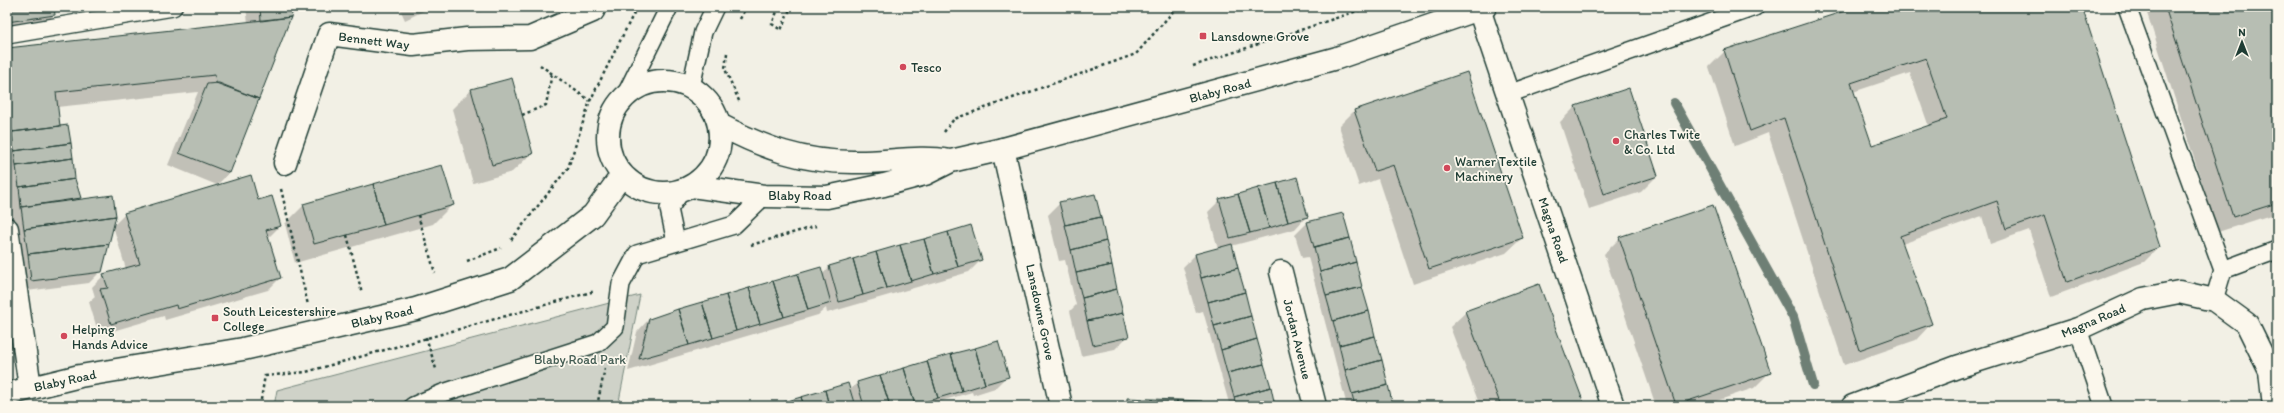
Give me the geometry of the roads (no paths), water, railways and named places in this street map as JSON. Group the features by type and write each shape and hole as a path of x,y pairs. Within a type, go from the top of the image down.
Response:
{"main road":[{"name":"Bennett Way","path":"285,163 329,34 413,45 474,39 530,38 586,14 595,7"},
{"name":"Magna Road","path":"1482,8 1508,94 1613,406"},
{"name":"Blaby Road","path":"687,188 764,196 827,197 925,174 951,161 1003,149 1338,58 1482,8"},
{"path":"656,81 674,81 691,86 704,96 714,109 720,125 721,142 716,160 706,175 687,188 666,194 650,192 634,185 622,175 612,160 608,137 608,126 614,109 625,96 639,85 656,81"},
{"name":"Blaby Road","path":"720,125 756,144 809,160 852,162 908,160 931,157 951,161"},
{"name":"Lansdowne Grove","path":"1003,149 1061,406"},
{"name":"Blaby Road","path":"7,394 30,387 80,376 243,349 416,309 510,279 593,215 622,175"},
{"path":"7,229 30,387"},
{"name":"Jordan Avenue","path":"1281,272 1315,406"},
{"name":"Magna Road","path":"1853,406 1957,367 2078,329 2143,299 2180,292 2214,300 2247,324 2270,371 2274,406"}],"lane":[{"path":"7,35 173,7"},
{"path":"625,96 669,7"},
{"path":"691,86 703,32 715,7"},
{"path":"1508,94 1755,7"},
{"path":"2127,7 2223,270 2214,300"},
{"path":"676,242 669,209 687,188"},
{"path":"413,406 443,393 598,343 615,327 621,284 637,254 734,225 764,196"},
{"path":"2223,270 2277,250"},
{"path":"2078,329 2104,406"}],"waterway":[{"path":"1674,103 1793,317 1813,385"}],"place":[{"name":"Lansdowne Grove","path":"1203,36"},
{"name":"Tesco","path":"903,67"},
{"name":"Charles Twite & Co. Ltd","path":"1616,141"},
{"name":"Warner Textile Machinery","path":"1447,168"},
{"name":"South Leicestershire College","path":"215,318"},
{"name":"Helping Hands Advice","path":"64,336"}],"park label":[{"name":"Blaby Road Park","path":"580,359"}]}
